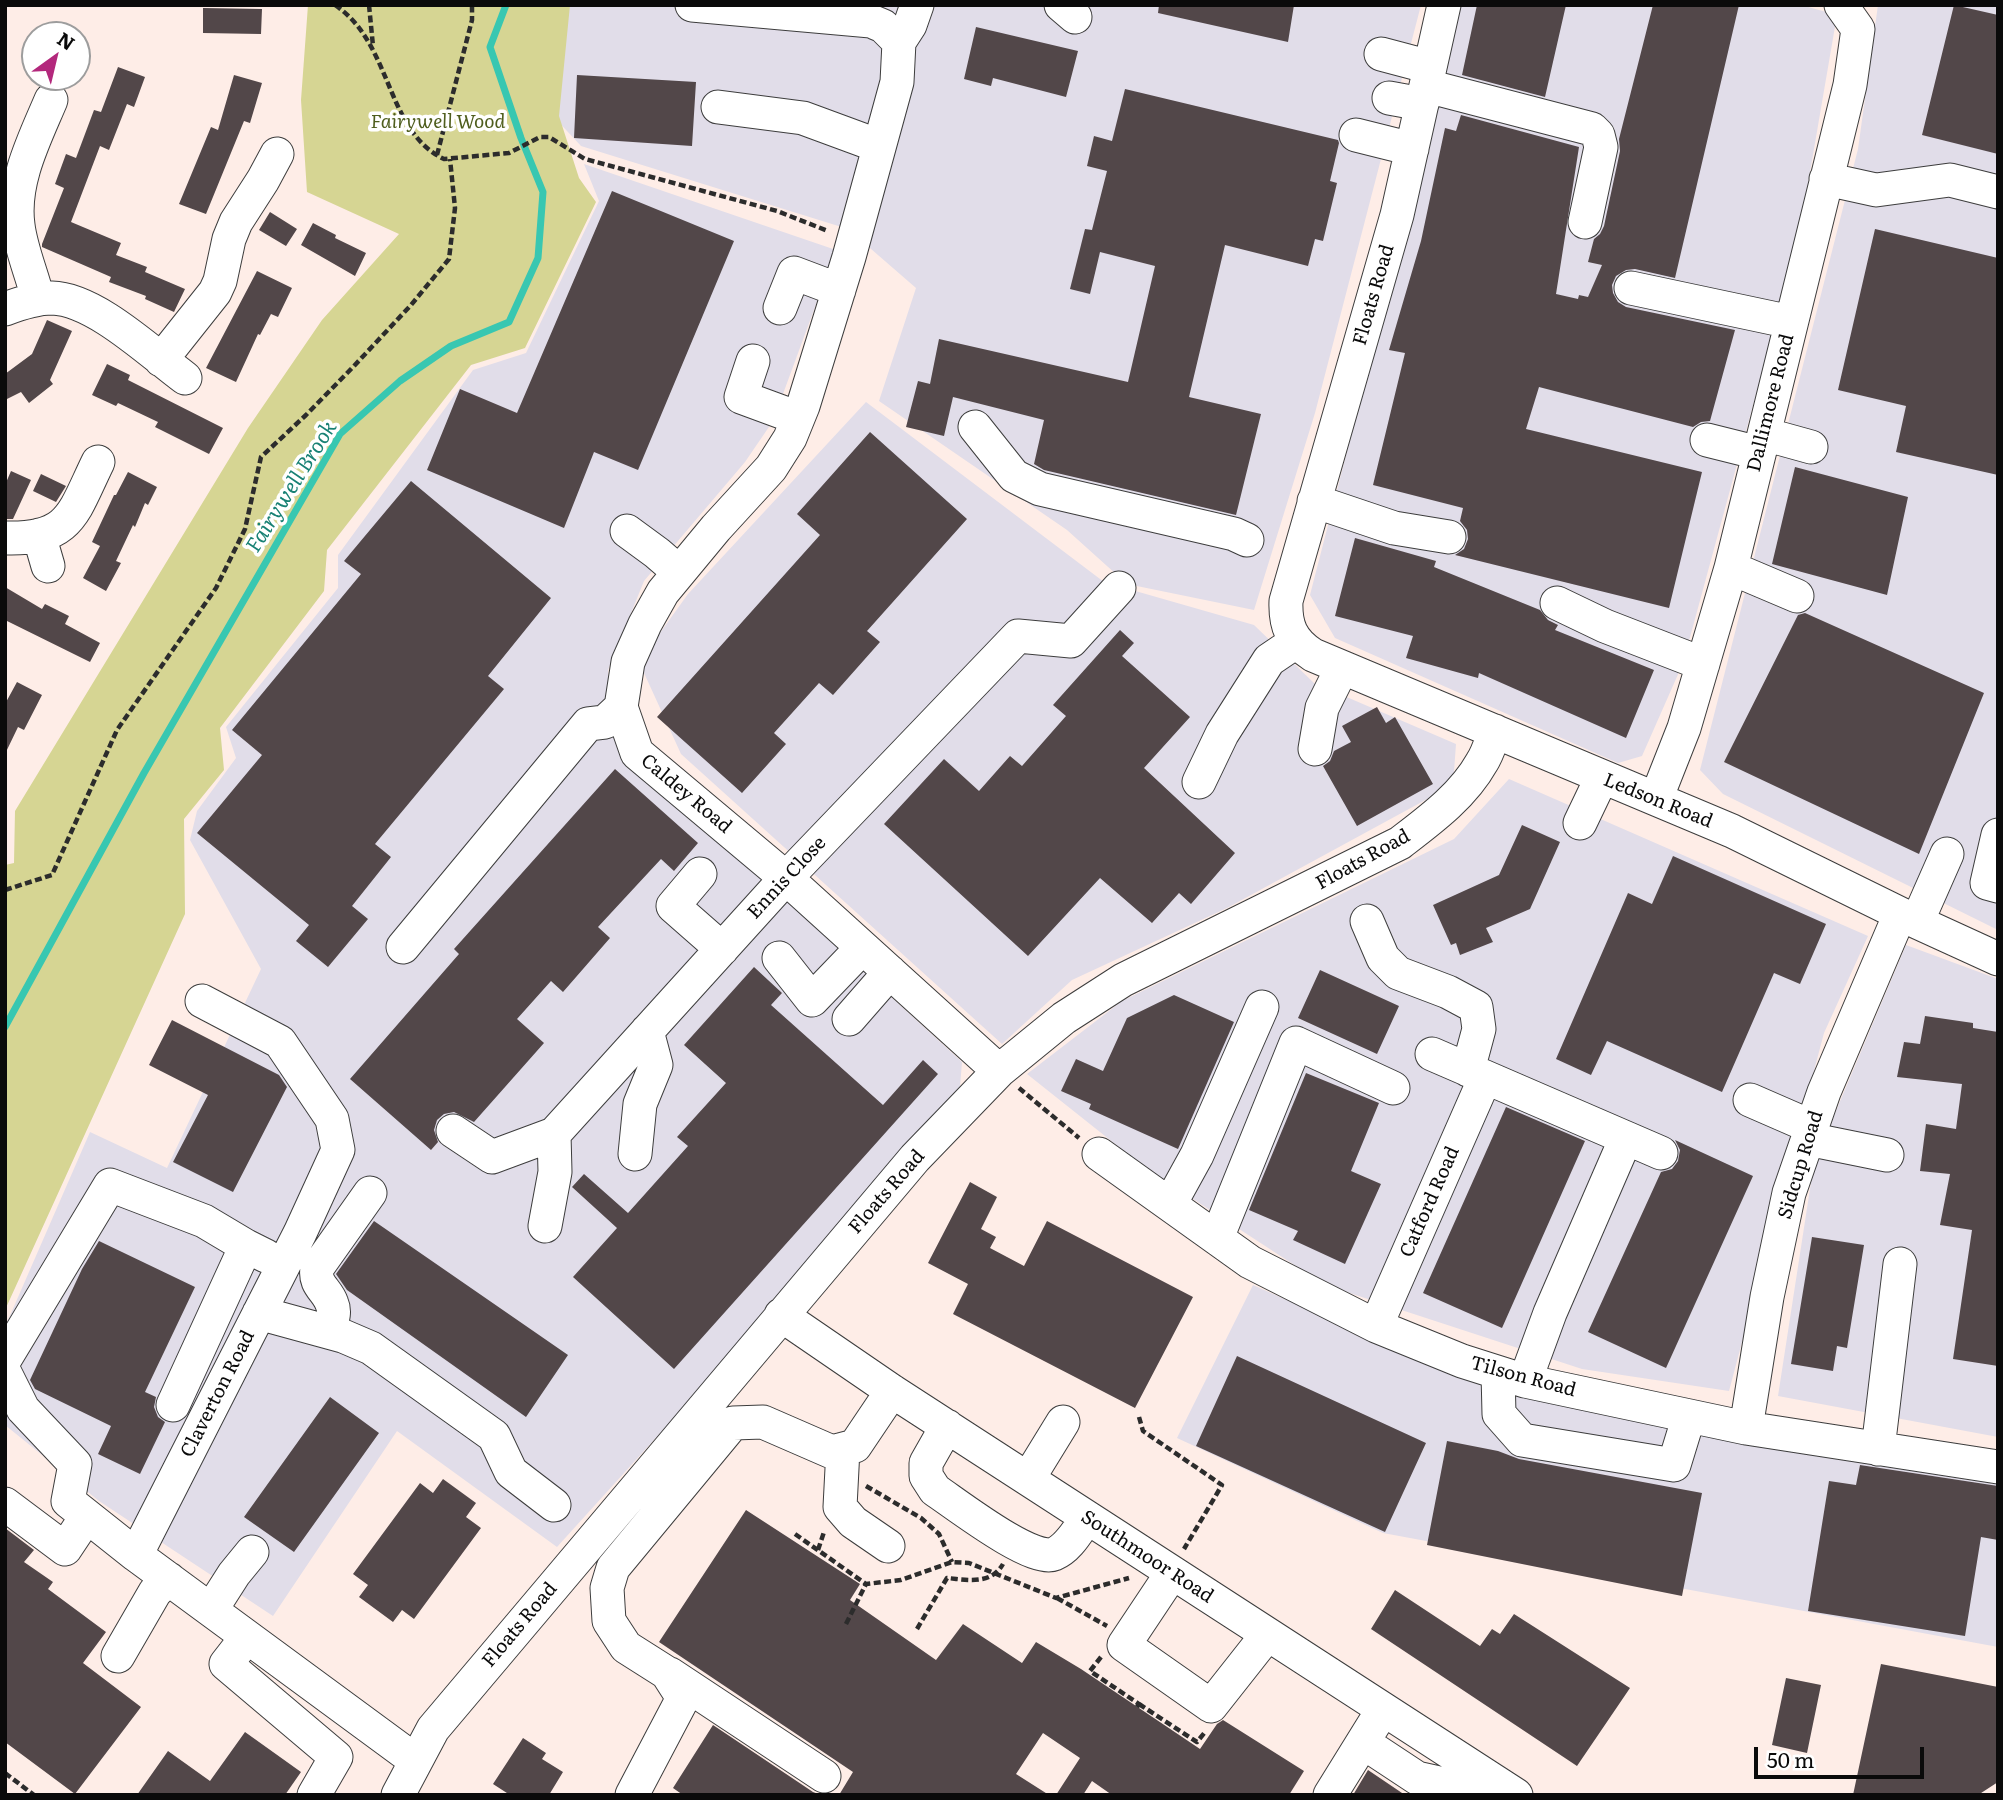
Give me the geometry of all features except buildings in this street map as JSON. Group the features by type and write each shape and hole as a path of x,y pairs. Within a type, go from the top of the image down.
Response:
{"street":[{"path":"692,5 871,21 883,26 899,42 910,25 917,5"},
{"name":"Floats Road","path":"1317,655 1285,621 1286,600 1398,215 1444,5"},
{"name":"Dallimore Road","path":"1656,799 1684,728 1731,568 1850,85 1858,29 1841,5"},
{"name":"Caldey Road","path":"899,42 897,82 880,146 799,418 771,468 663,592 628,662 621,707 637,752 786,878 999,1071"},
{"path":"1381,54 1426,85 1592,129 1598,135 1601,148 1586,222"},
{"path":"1389,98 1426,85"},
{"path":"38,299 22,245 17,216 25,136 51,100"},
{"path":"718,107 803,118 880,146"},
{"path":"1356,135 1412,149"},
{"path":"5,309 38,299 61,299 95,312 173,369 220,281 232,232 242,212 275,175"},
{"path":"1826,179 1876,190 1951,180 1998,192"},
{"path":"780,308 794,273 839,290"},
{"path":"1630,288 1791,322"},
{"path":"753,361 740,397 799,418"},
{"path":"975,426 1014,476 1040,489 1234,534 1247,540"},
{"path":"1707,440 1811,447"},
{"path":"5,538 50,542 72,514 98,462"},
{"path":"1314,501 1394,528 1449,537"},
{"path":"626,531 679,572"},
{"path":"1731,568 1797,596"},
{"name":"Ennis Close","path":"453,1131 492,1157 554,1135 786,878 1018,636 1071,641 1119,588"},
{"path":"1557,603 1605,626 1703,664"},
{"path":"1199,782 1222,734 1269,660 1317,655 1322,708 1315,749"},
{"name":"Ledson Road","path":"1317,655 1732,831 1908,918 1998,958"},
{"path":"403,947 588,724 605,722 621,707"},
{"name":"Floats Road","path":"398,1795 433,1729 915,1158 999,1071 1064,1018 1123,980 1400,843 1435,816 1461,790 1483,762 1495,732"},
{"path":"1580,823 1602,777"},
{"path":"1998,835 1987,883 1998,886"},
{"name":"Sidcup Road","path":"1746,1428 1789,1193 1824,1092 1908,918 1947,854"},
{"path":"700,874 673,905 722,948"},
{"name":"Catford Road","path":"1367,921 1382,958 1398,973 1448,992 1475,1007 1479,1029 1477,1074 1376,1326"},
{"path":"779,958 812,1000 862,948"},
{"path":"849,1019 890,972"},
{"name":"Claverton Road","path":"136,1555 300,1233 338,1150 332,1119 280,1042 202,1002"},
{"path":"1170,1204 1197,1156 1262,1007"},
{"path":"635,1154 640,1104 656,1065 647,1031"},
{"path":"1217,1238 1297,1043 1393,1088"},
{"path":"1432,1054 1661,1153"},
{"path":"1750,1100 1810,1133 1887,1155"},
{"path":"545,1226 555,1172 554,1135"},
{"path":"1626,1138 1550,1313 1512,1377 1499,1415 1522,1440 1674,1465 1689,1416"},
{"name":"Tilson Road","path":"1099,1154 1250,1262 1376,1326 1462,1362 1512,1377 1746,1428 1998,1468"},
{"path":"5,1359 110,1185 204,1221 246,1246 284,1264"},
{"path":"336,1334 333,1304 317,1283 317,1268 370,1193"},
{"path":"173,1405 246,1246"},
{"path":"1878,1449 1900,1264"},
{"path":"259,1312 336,1334 371,1348 494,1436 511,1472 554,1505"},
{"name":"Southmoor Road","path":"781,1315 892,1391 1516,1795"},
{"path":"5,1373 23,1409 75,1464 78,1508 65,1549 5,1504"},
{"path":"888,1546 853,1522 840,1507 842,1465 892,1391"},
{"path":"1028,1479 1063,1422"},
{"path":"824,1776 626,1647 609,1621 607,1588 612,1568 733,1423 763,1423 832,1452 842,1465"},
{"path":"947,1426 926,1463 926,1476 935,1490 1021,1548 1040,1555 1052,1555 1066,1547 1087,1518"},
{"path":"78,1508 136,1555 416,1761"},
{"path":"211,1610 252,1552"},
{"path":"1172,1573 1124,1645 1211,1706 1267,1635"},
{"path":"118,1656 155,1592 169,1579"},
{"path":"247,1637 226,1664 336,1757 314,1795"},
{"path":"632,1795 683,1698 667,1673"},
{"path":"1330,1795 1382,1710"},
{"path":"1364,1743 1417,1778 1462,1788 1486,1776"}],"path":[{"path":"335,5 354,21 373,47 407,124 417,139 437,155 450,159 509,153 540,137 549,137 585,159 777,211 831,232 841,238 849,257"},
{"path":"369,5 373,47"},
{"path":"437,155 472,20 472,5"},
{"path":"5,890 52,875 117,730 216,588 245,530 261,457 354,366 411,305 449,259 455,208 450,159"},
{"path":"999,1071 1099,1154"},
{"path":"795,1534 866,1584 901,1580 952,1562 939,1534 921,1518 862,1484 842,1465"},
{"path":"917,1629 947,1578 978,1581 997,1573"},
{"path":"846,1624 866,1584"},
{"path":"1045,1585 1048,1594"},
{"path":"1056,1598 1111,1629"},
{"path":"1090,1671 1139,1704 1137,1707"},
{"path":"5,1773 34,1795"}],"shaded area":[{"path":"566,5 1421,5 1315,413 1254,610 1127,584 1067,530 879,401 916,288 848,229 581,146 553,116"},
{"path":"1458,5 1801,5 1837,15 1799,236 1683,663 1642,756 1618,763 1335,638 1310,595 1411,203"},
{"path":"1878,5 1998,5 1998,930 1723,794 1700,770 1858,149"},
{"path":"584,164 836,250 773,421 745,462 644,581 608,670 610,698 742,860 962,1062 960,1087 692,1398 557,1547 397,1431 273,1616 99,1501 5,1425 5,1327 90,1132 167,1168 261,969 190,840 197,811 236,758 226,727 338,588 338,555 473,370 526,353 599,201"},
{"path":"866,402 1104,582 1254,625 1314,683 1456,744 1453,785 1227,908 1072,980 1002,1044 681,754 639,662 688,594"},
{"path":"1509,779 1868,936 1824,1033 1729,1391 1582,1369 1325,1285 1144,1167 1027,1074 1122,1001 1454,839"},
{"path":"1906,945 1998,979 1998,1437 1778,1396 1814,1163"},
{"path":"1253,1285 1437,1367 1998,1479 1998,1647 1383,1533 1177,1438"}],"green space":[{"name":"Fairywell Wood","path":"308,5 570,5 559,116 579,178 596,202 525,348 471,365 327,550 324,591 220,728 224,770 184,819 185,914 5,1310 5,865 14,863 15,811 248,428 322,320 399,234 307,192 301,100"}],"waterway":[{"name":"Fairywell Brook","path":"5,1027 144,773 340,434 400,381 451,346 509,322 538,258 543,192 521,138 490,47 506,5"}]}
